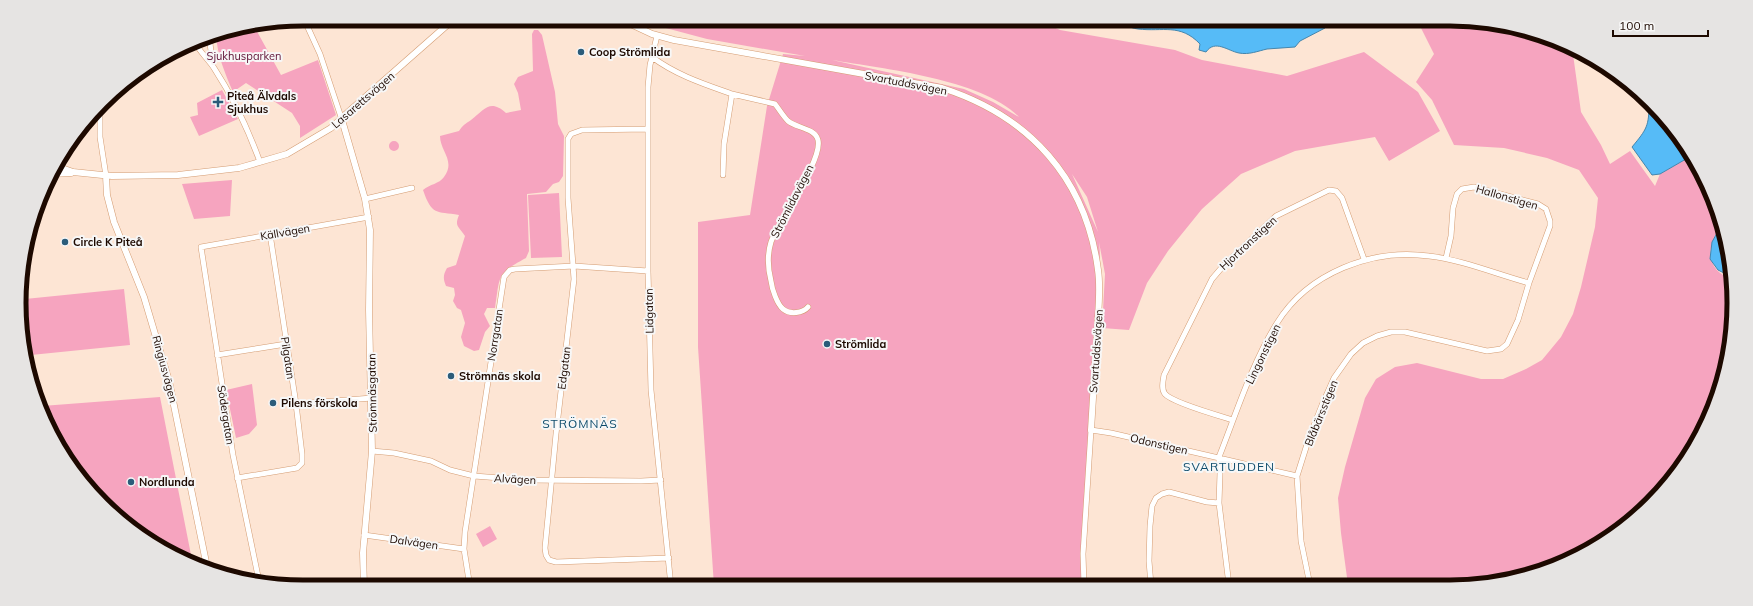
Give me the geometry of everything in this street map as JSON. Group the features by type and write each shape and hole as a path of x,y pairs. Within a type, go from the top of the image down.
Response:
{"street":[{"name":"Strömnäsgatan","path":"307,26 317,47 342,120 365,199 371,242 369,310 372,451 364,535 364,580"},
{"name":"Lasarettsvägen","path":"58,174 80,173 106,176 144,177 239,168 282,156 298,148 342,120 446,26"},
{"name":"Svartuddsvägen","path":"633,26 657,36 706,47 942,88 983,104 1018,126 1033,138 1050,157 1075,193 1086,218 1093,241 1098,271 1099,306 1084,546 1084,580"},
{"name":"Lidgatan","path":"657,36 652,57 648,87 648,271 651,390 671,580"},
{"path":"210,42 214,67"},
{"path":"198,47 214,67 249,133 260,162"},
{"name":"Strömlidavägen","path":"652,57 668,69 695,81 732,94 775,104 787,120 808,130 814,134 818,140 818,148 813,162 778,227 771,243 769,255 769,272 772,287 781,307 784,310 797,312 805,310 808,307"},
{"path":"723,175 724,144 732,94"},
{"path":"100,115 100,137 106,176"},
{"name":"Edgatan","path":"648,129 582,130 571,134 568,139 568,198 574,266 573,299 551,480 545,548 546,555 549,560 556,562 669,558"},
{"name":"Lasarettsvägen","path":"61,168 80,173"},
{"name":"Ringiusvägen","path":"106,176 107,196 114,222 144,297 169,381 206,562"},
{"name":"Hallonstigen","path":"1446,258 1451,236 1453,208 1457,194 1462,189 1474,187 1538,204 1546,209 1550,226 1529,283"},
{"path":"365,199 412,188"},
{"name":"Hjortronstigen","path":"1233,420 1206,412 1176,400 1165,394 1163,388 1164,375 1212,279 1224,265 1276,216 1329,190 1336,191 1342,198 1364,259"},
{"name":"Källvägen","path":"201,247 368,217"},
{"name":"Pilgatan","path":"237,478 297,468 302,463 296,404 270,234"},
{"name":"Södergatan","path":"201,247 237,478 258,577"},
{"name":"Lingonstigen","path":"1228,580 1219,503 1219,457 1266,343 1286,310 1310,287 1328,275 1364,259 1387,255 1409,254 1446,258 1529,283"},
{"name":"Norrgatan","path":"469,580 464,549 504,277 510,270 515,269 574,266 648,271"},
{"name":"Blåbärsstigen","path":"1309,580 1301,541 1297,476 1309,438 1334,378 1352,354 1363,343 1377,336 1391,332 1405,332 1487,351 1501,349 1507,344 1518,320 1529,283"},
{"path":"217,355 286,344"},
{"path":"296,404 372,398"},
{"name":"Odonstigen","path":"1091,430 1219,457 1297,476"},
{"name":"Alvägen","path":"372,451 394,453 431,460 450,470 474,476 528,480 661,480"},
{"path":"1151,580 1149,560 1150,526 1152,506 1156,498 1169,492 1207,502 1219,503"},
{"name":"Dalvägen","path":"364,535 464,549"}],"green space":[{"path":"658,26 1051,26 1060,30 1175,50 1202,60 1287,76 1364,52 1418,92 1440,131 1389,161 1375,137 1295,151 1241,174 1202,209 1168,251 1147,283 1129,330 1102,328 1105,274 1099,242 1100,254 1084,580 714,580 698,347 698,222 750,215 767,106 783,54 805,56 707,39","holes":["832,60 904,72 957,85 981,93 1002,104 1019,117 993,102 964,89","1072,174 1087,197 1098,232"]},
{"path":"1420,26 1486,28 1522,35 1556,47 1573,55 1581,112 1601,145 1610,164 1630,151 1655,186 1660,174 1686,159 1706,197 1718,231 1712,245 1711,257 1715,268 1726,276 1727,303 1725,339 1718,375 1706,409 1690,442 1670,472 1646,499 1619,523 1604,533 1556,559 1522,571 1504,575 1486,578 1450,580 1347,580 1338,498 1345,467 1365,398 1376,379 1395,367 1417,363 1481,379 1503,379 1542,360 1561,337 1573,314 1595,227 1598,198 1579,170 1547,158 1504,148 1454,145 1432,100 1416,82 1434,54"},
{"name":"Sjukhusparken","path":"256,30 281,75 318,60 336,115 300,138 300,126 292,113 246,83 233,92 224,71 217,40 231,35"},
{"path":"534,30 538,30 542,35 555,92 558,124 564,136 563,176 559,182 553,184 546,192 527,194 529,251 526,258 509,268 501,277 495,308 487,308 484,314 490,326 485,332 479,350 474,351 464,346 461,337 465,323 461,310 457,308 453,301 455,295 454,288 446,286 444,279 447,268 456,265 465,236 457,224 459,215 436,211 429,204 423,190 437,183 444,177 447,171 448,161 440,136 459,131 464,125 487,107 496,106 506,113 521,110 518,93 514,84 518,77 533,71 532,34"},
{"path":"222,90 238,119 199,136 190,117 198,115 197,103"},
{"path":"392,141 396,141 398,142 398,150 392,151 389,148 389,144"},
{"path":"232,180 230,216 194,219 182,184"},
{"path":"559,193 562,257 531,258 528,195"},
{"path":"124,289 130,345 31,355 26,299"},
{"path":"252,384 257,425 249,434 236,438 226,390"},
{"name":"Nordlunda","path":"160,397 191,556 164,543 134,523 107,499 83,472 63,442 46,406"},
{"path":"490,526 497,539 483,547 476,534"}],"water":[{"path":"1129,26 1327,26 1300,41 1295,47 1267,49 1246,54 1217,46 1213,46 1206,52 1199,50 1200,44 1193,37 1185,33 1171,30 1147,30"},
{"path":"1649,110 1670,134 1686,159 1660,174 1652,175 1632,147 1644,131 1648,122"},
{"path":"1718,231 1725,274 1718,270 1710,259 1712,242"}],"place":[{"name":"Coop Strömlida","path":"581,52"},
{"name":"Piteå Älvdals Sjukhus","path":"218,102"},
{"name":"Circle K Piteå","path":"65,242"},
{"name":"Strömlida","path":"827,344"},
{"name":"Strömnäs skola","path":"451,376"},
{"name":"Pilens förskola","path":"273,403"},
{"name":"Nordlunda","path":"131,482"}],"district":[{"name":"STRÖMNÄS","path":"580,424"},
{"name":"SVARTUDDEN","path":"1229,467"}]}
